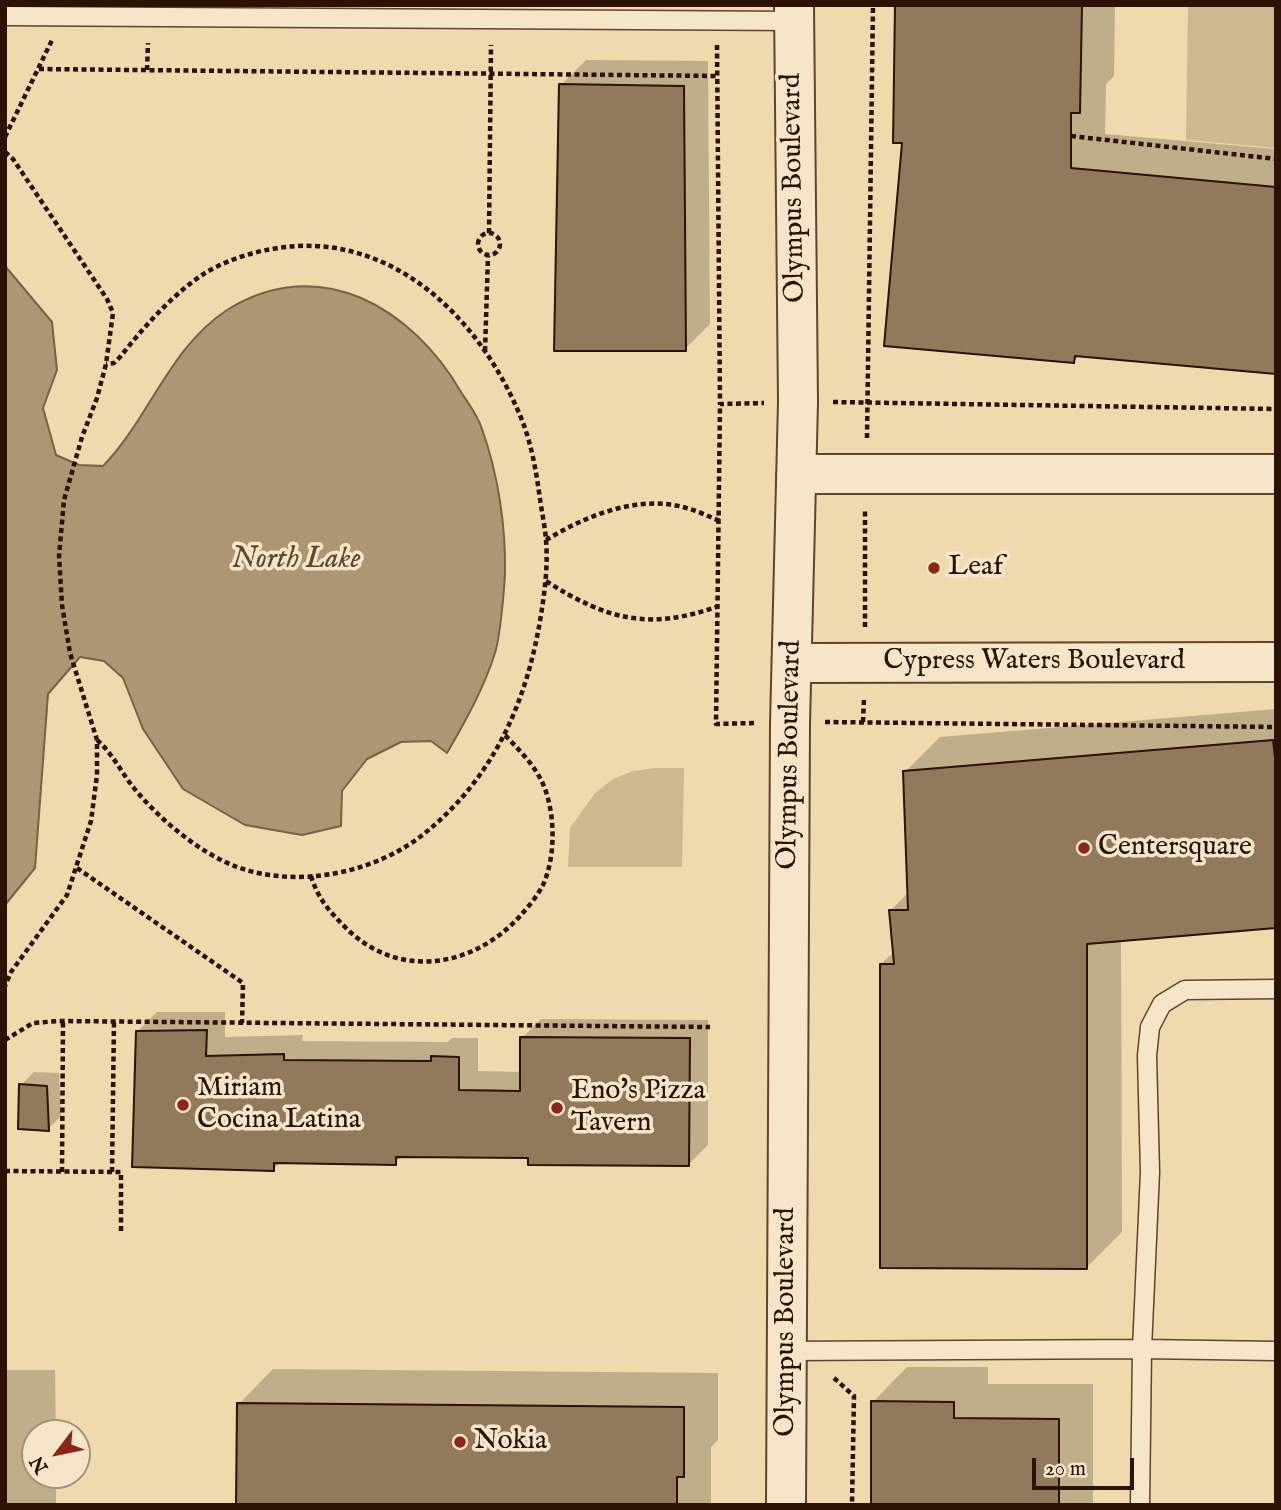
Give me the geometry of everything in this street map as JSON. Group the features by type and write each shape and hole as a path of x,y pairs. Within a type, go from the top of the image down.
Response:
{"street":[{"name":"Olympus Boulevard","path":"786,1505 792,663 798,402 794,13"},
{"path":"796,474 1276,474"},
{"name":"Cypress Waters Boulevard","path":"792,663 1276,662"}],"lane":[{"path":"5,16 55,17 100,11 491,19 717,20 794,13"},
{"path":"1140,1505 1142,1349 1150,1172 1147,1056 1150,1027 1162,1004 1185,990 1276,989"},
{"path":"786,1351 1276,1351"}],"path":[{"path":"863,722 873,5"},
{"path":"5,137 54,36 55,17"},
{"path":"489,233 491,19"},
{"path":"717,20 720,521 716,724 754,723"},
{"path":"39,69 718,76"},
{"path":"1071,136 1276,159"},
{"path":"5,152 13,159 107,299 113,313 106,365 64,500 60,556 62,605 70,653 97,740 97,775 91,821 67,895 11,972 5,986"},
{"path":"488,256 496,253 500,244 497,237 489,233"},
{"path":"488,256 479,250 478,243 480,237 489,233"},
{"path":"97,740 107,748 131,785 173,827 237,867 281,876 311,876 364,866 390,856 418,839 455,807 493,758 526,686 537,638 545,581 546,540 531,451 520,415 504,381 485,352 436,295 408,275 377,259 320,245 287,246 241,257 204,274 158,313 114,363 106,365"},
{"path":"485,352 488,256"},
{"path":"831,402 1276,409"},
{"path":"720,404 755,403"},
{"path":"546,540 567,527 623,506 664,504 689,508 720,521"},
{"path":"545,581 594,608 629,618 659,621 689,617 719,606"},
{"path":"824,722 1276,727"},
{"path":"311,876 317,894 328,910 351,933 373,949 397,958 424,961 451,959 477,951 505,933 543,885 551,854 552,826 547,793 531,764 504,734"},
{"path":"77,868 243,983 242,1023"},
{"path":"5,1040 33,1023 63,1021 710,1027"},
{"path":"62,1172 63,1021"},
{"path":"112,1172 114,1022"},
{"path":"5,1171 121,1172 121,1232"},
{"path":"834,1378 854,1396 852,1505"}],"shaded area":[{"path":"1188,5 1276,5 1276,148 1186,140"},
{"path":"684,768 682,867 568,867 570,828 595,793 613,779 633,771"}],"water":[{"name":"North Lake","path":"5,266 52,322 57,370 43,408 56,455 79,465 103,466 134,427 190,344 227,310 262,293 296,287 329,288 360,298 390,314 417,336 441,362 473,410 488,446 500,500 505,556 500,626 495,653 480,692 447,753 431,741 401,742 367,759 342,791 341,826 302,835 245,825 183,789 143,729 123,678 104,661 80,657 48,694 35,868 5,905"}],"building":[{"path":"895,5 1082,5 1080,113 1071,113 1071,168 1276,187 1276,374 1075,356 1074,363 884,346 902,143 893,143"},
{"path":"559,84 684,86 686,351 554,351"},
{"path":"1273,740 1276,766 1276,928 1087,944 1087,1269 880,1268 880,964 894,964 889,910 908,910 903,771"},
{"path":"207,1030 206,1056 284,1054 284,1060 431,1061 431,1056 459,1057 459,1090 520,1091 520,1037 690,1038 689,1166 528,1165 528,1158 396,1157 396,1165 274,1163 274,1171 132,1167 136,1031"},
{"path":"19,1084 47,1086 49,1131 18,1129"},
{"path":"871,1401 954,1402 954,1418 1059,1419 1059,1505 871,1505"},
{"name":"Nokia","path":"237,1403 684,1407 684,1477 677,1477 677,1505 236,1505"}],"place":[{"name":"Leaf","path":"934,568"},
{"name":"Centersquare","path":"1084,848"},
{"name":"Miriam Cocina Latina","path":"183,1105"},
{"name":"Eno's Pizza Tavern","path":"557,1108"},
{"name":"Nokia","path":"460,1442"}]}
